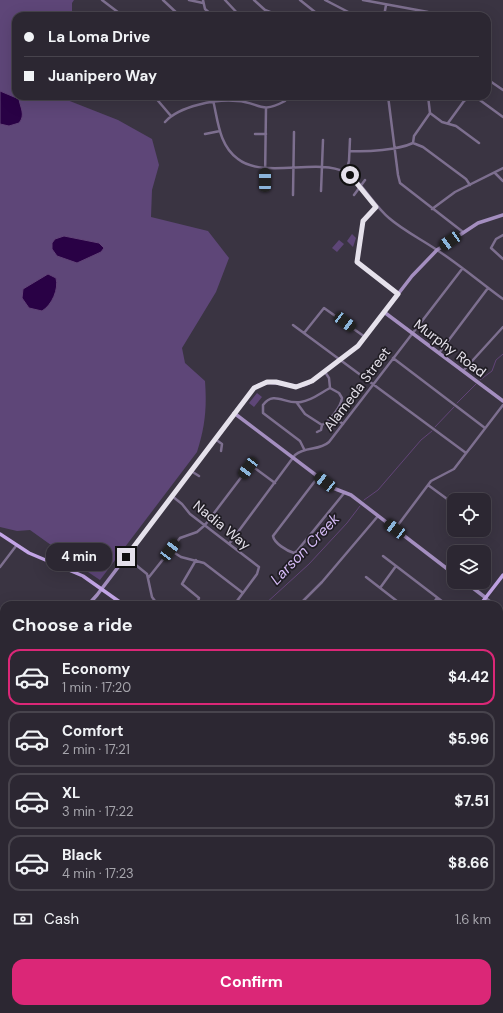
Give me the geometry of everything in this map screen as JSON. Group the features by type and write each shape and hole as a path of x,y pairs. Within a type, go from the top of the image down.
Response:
{"main road":[{"path":"0,534 16,546 34,556 80,574 119,601"},
{"path":"483,601 503,575"}],"street":[{"path":"102,0 118,12"},
{"path":"163,0 176,12"},
{"path":"189,0 203,2 205,9 208,12"},
{"path":"225,0 236,12"},
{"path":"254,0 265,10 270,12"},
{"path":"300,0 315,12"},
{"path":"325,0 348,12"},
{"path":"363,0 428,12"},
{"path":"385,12 386,5"},
{"path":"491,82 503,90"},
{"path":"157,100 171,116"},
{"path":"213,100 220,131 226,147 236,158 249,165 266,167 336,169 346,172 360,186 376,207 399,226 437,250 503,299"},
{"path":"164,122 185,108 238,100 266,108 285,101"},
{"path":"389,100 400,183 463,232"},
{"path":"413,143 414,136 430,113 428,100"},
{"path":"448,123 466,100"},
{"path":"480,100 503,117"},
{"path":"265,180 266,108"},
{"path":"430,113 442,122 456,126 479,143"},
{"path":"205,134 220,131"},
{"path":"293,195 294,132"},
{"path":"255,134 266,134"},
{"path":"346,172 350,151 350,139"},
{"path":"321,191 323,140"},
{"path":"350,151 364,151 413,143 423,147 466,179 470,185"},
{"path":"432,209 455,192 496,173 503,168"},
{"path":"496,173 503,181"},
{"path":"354,195 366,180"},
{"path":"376,207 363,221 357,262 398,294"},
{"path":"91,601 250,392 258,385 273,382 292,387 300,387 308,384 358,346 419,268 437,250 463,232 486,219 503,215"},
{"path":"503,235 493,243 492,250 503,259"},
{"name":"Alameda Street","path":"304,449 320,448 327,444 462,269"},
{"path":"439,353 488,288"},
{"path":"304,333 324,308 365,337"},
{"name":"Murphy Road","path":"384,312 503,401"},
{"path":"293,325 341,359 466,454"},
{"path":"463,371 503,327"},
{"path":"393,358 485,428"},
{"path":"325,372 329,378 330,388"},
{"path":"229,544 293,458 304,449 300,441 265,415 262,409 263,405 270,398 297,403 313,399 330,388"},
{"path":"317,432 321,430 322,425 332,416 341,403 342,398 339,393 330,388"},
{"path":"297,403 306,414 322,425"},
{"path":"395,529 428,484 436,478 452,471 503,405"},
{"path":"234,414 335,490 345,492 447,569"},
{"path":"332,416 343,424"},
{"path":"215,438 222,444 221,451"},
{"path":"149,578 180,538 197,532 205,525 249,467 252,466 274,483"},
{"path":"191,470 199,476"},
{"path":"318,476 273,537 275,541 294,553 321,524 345,492"},
{"path":"428,484 447,499"},
{"name":"Nadia Way","path":"172,496 182,504 190,514 260,570 243,593"},
{"path":"303,601 322,582 378,516"},
{"path":"0,567 16,546"},
{"path":"170,550 181,557 204,563 243,593 237,601"},
{"path":"383,556 441,601"},
{"path":"126,557 142,569 149,578 151,593 156,601"},
{"path":"196,560 192,570 182,584 199,598 198,601"},
{"path":"380,588 396,566"},
{"path":"366,577 397,601"},
{"path":"474,589 490,601"}],"shaded area":[{"path":"0,0 74,0 72,3 72,12 12,12 12,100 67,100 118,120 152,139 159,165 152,190 151,217 208,231 229,258 216,292 182,348 185,363 205,381 205,417 197,452 100,580 76,564 72,558 65,555 30,530 17,531 0,527"},
{"path":"0,91 12,96 12,100 19,100 22,117 19,123 9,126 0,124"},
{"path":"352,234 356,238 353,247 347,241"},
{"path":"64,236 99,243 104,248 101,252 77,263 57,256 52,249 52,243 55,239"},
{"path":"339,240 344,244 337,252 332,248"},
{"path":"48,274 56,278 57,282 56,292 52,301 42,311 29,308 22,298 23,289"},
{"path":"257,393 262,397 254,407 249,403"}],"waterway":[{"name":"Larson Creek","path":"480,380 492,371 496,360 503,354"},
{"name":"Larson Creek","path":"457,403 476,384"},
{"name":"Larson Creek","path":"435,427 454,407"},
{"name":"Larson Creek","path":"364,500 378,490 421,440 432,431"},
{"name":"Larson Creek","path":"268,601 309,564 347,523 360,506"}],"route":[{"path":"126,557 254,388 267,382 281,383 292,387 300,387 308,384 358,346 398,294 357,262 363,221 376,207 350,175"}]}
